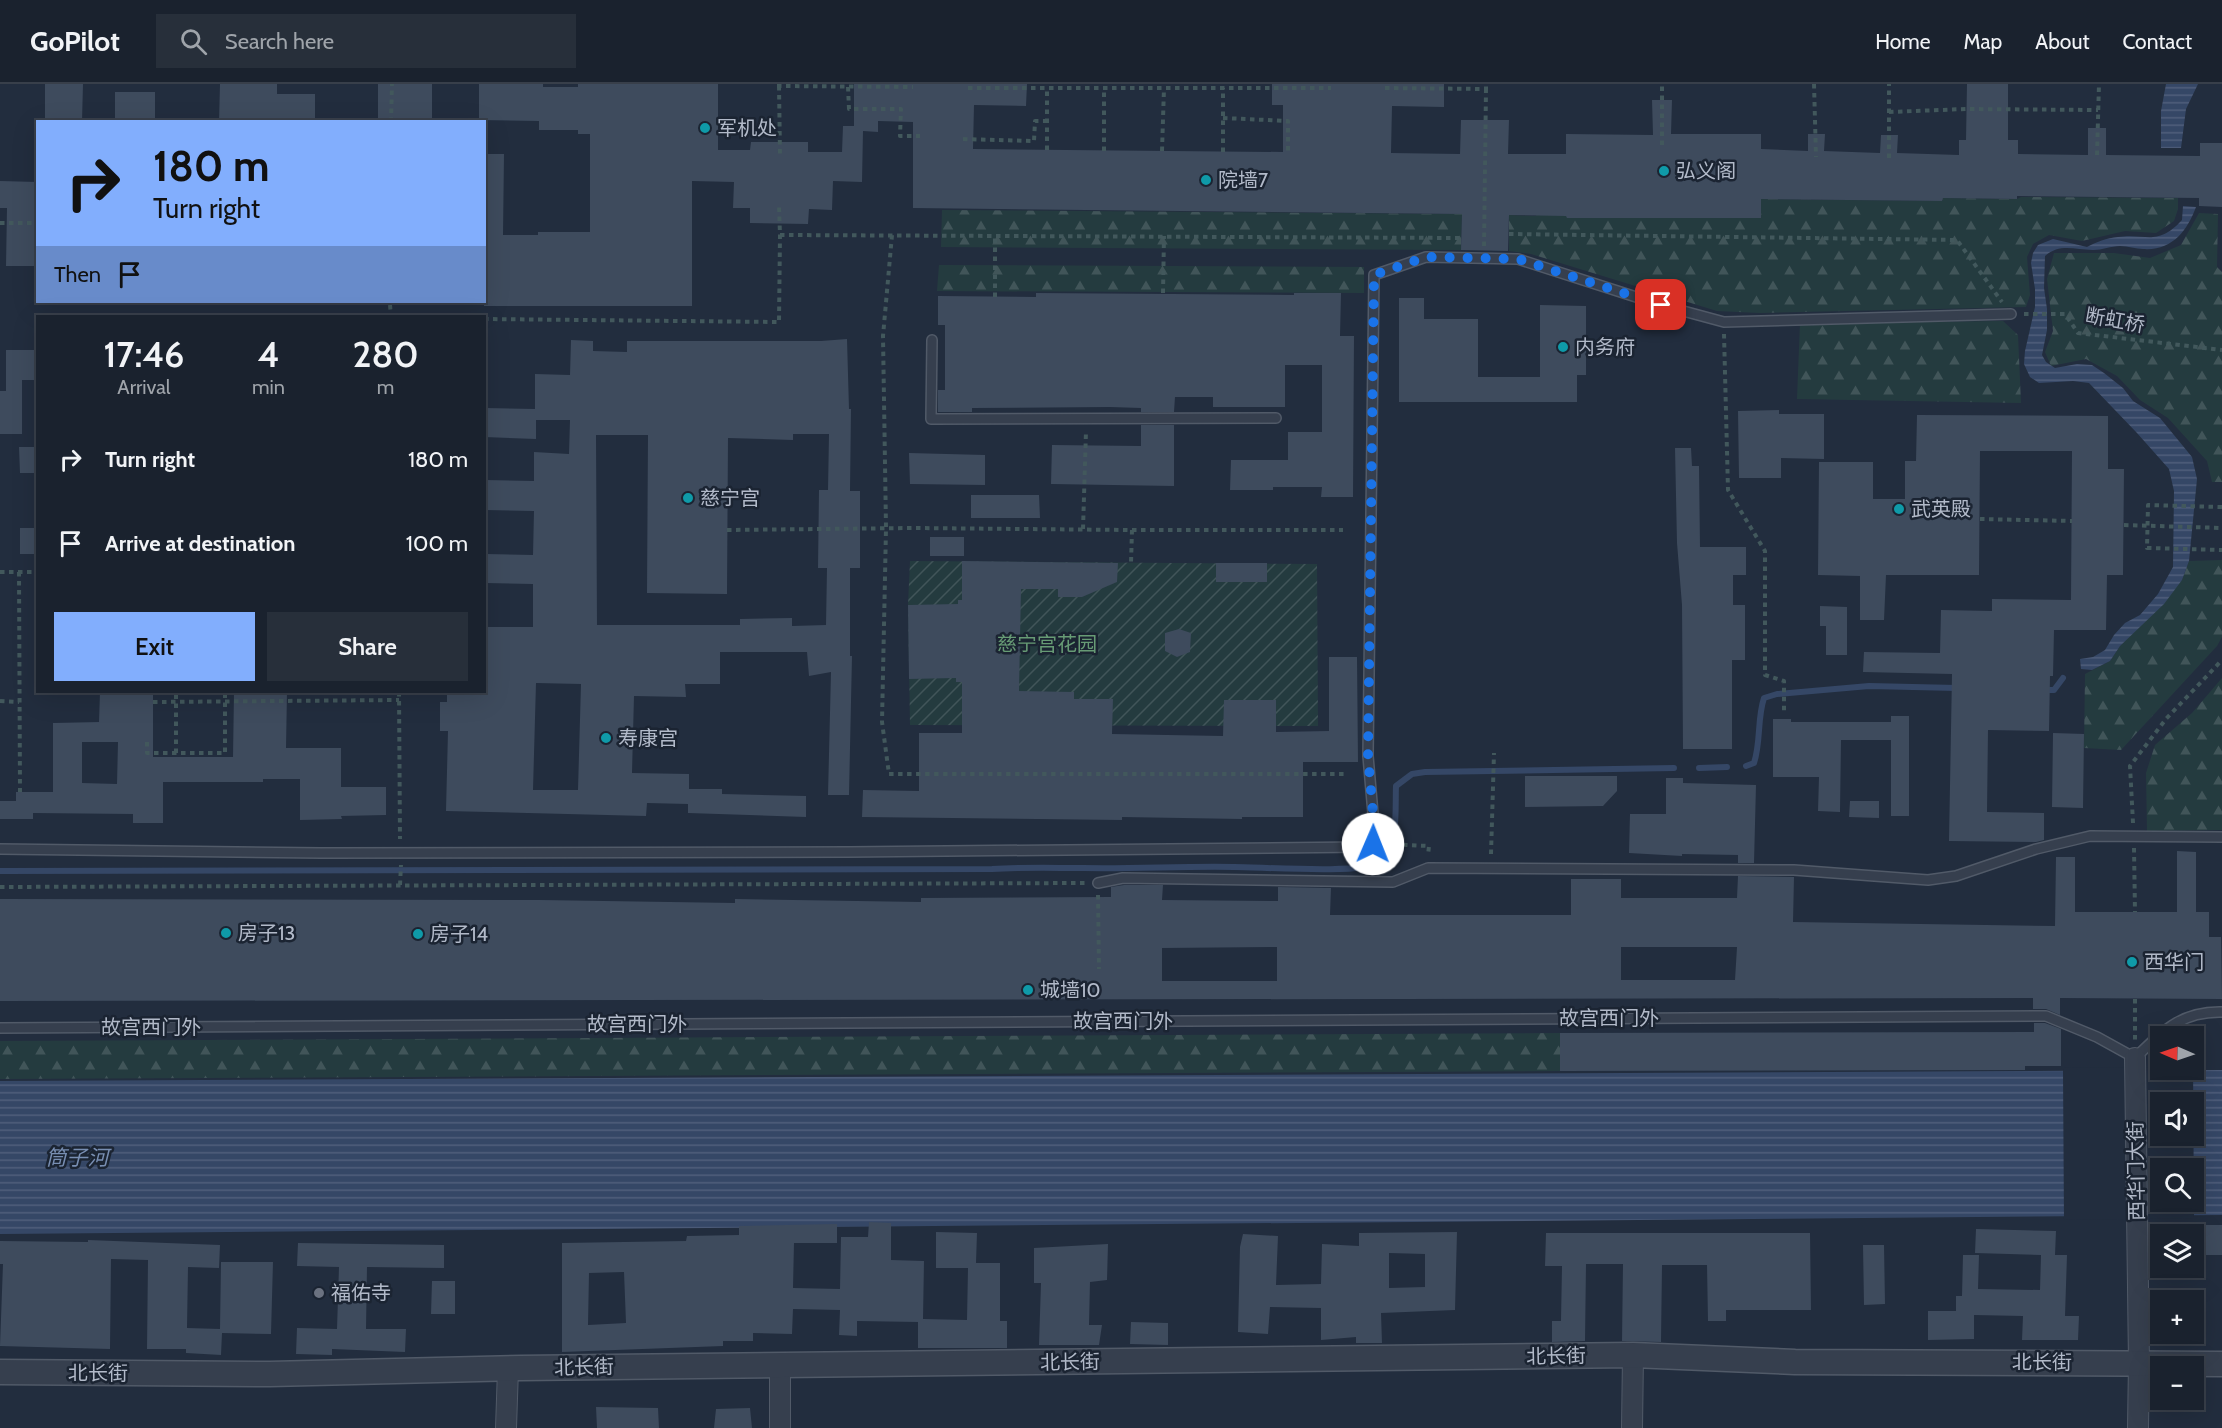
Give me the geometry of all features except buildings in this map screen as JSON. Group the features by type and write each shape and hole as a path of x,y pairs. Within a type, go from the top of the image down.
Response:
{"street":[{"name":"西华门大街","path":"2134,1058 2138,1428"},
{"name":"北长街","path":"0,1372 294,1373 1633,1355 1795,1362 2222,1364"},
{"path":"1632,1428 1633,1355"},
{"path":"780,1365 780,1428"},
{"path":"506,1428 508,1369"}],"lane":[{"path":"0,849 401,853 1342,849 1364,847 1373,844 1374,825 1368,756 1374,275 1426,257 1518,259 1661,305 1724,322 2011,314"},
{"path":"932,339 932,419 1276,418"},
{"path":"1098,883 1123,878 1393,882 1428,868 1794,870 1928,880 1956,876 2036,849 2090,836 2222,837"},
{"path":"2134,1058 2167,1026 2204,1011 2222,1012"},
{"name":"故宫西门外","path":"0,1028 2046,1016 2097,1037 2134,1058"}],"path":[{"path":"391,120 392,84"},
{"path":"1662,84 1662,145"},
{"path":"1814,84 1816,157"},
{"path":"1888,158 1889,84"},
{"path":"2097,155 2099,84"},
{"path":"780,155 779,85 913,87"},
{"path":"968,88 1137,86 1331,88"},
{"path":"848,87 849,109 901,109 900,136 920,136"},
{"path":"1385,88 1486,87 1484,251"},
{"path":"1047,88 1047,150"},
{"path":"1104,88 1104,151"},
{"path":"1162,151 1164,88"},
{"path":"1223,88 1223,152"},
{"path":"1889,112 1966,109 2098,110"},
{"path":"1223,118 1288,120 1288,152"},
{"path":"963,139 1034,141 1035,121 1047,121"},
{"path":"486,319 779,322 779,206"},
{"path":"0,223 36,223"},
{"path":"1509,234 1957,240 2011,314"},
{"path":"780,235 1461,237"},
{"path":"892,235 883,336 886,528 882,722 889,774 1345,774"},
{"path":"995,236 995,297"},
{"path":"1163,293 1164,236"},
{"path":"390,306 391,315"},
{"name":"断虹桥","path":"2011,314 2065,314 2078,333 2222,350"},
{"path":"1724,322 1728,490 1765,551 1765,675 1784,681 1784,711"},
{"path":"1083,529 1086,418"},
{"path":"2222,507 2148,505 2146,548 2222,550"},
{"path":"1980,519 2072,521"},
{"path":"2124,525 2222,528"},
{"path":"727,530 886,528 1343,530"},
{"path":"1131,563 1132,530"},
{"path":"0,572 36,572"},
{"path":"19,572 20,792"},
{"path":"2135,912 2130,766 2166,719 2222,660"},
{"path":"176,693 176,753"},
{"path":"147,742 147,753 225,753 225,693"},
{"path":"399,693 400,885"},
{"path":"153,702 399,700"},
{"path":"0,702 19,702"},
{"path":"1491,869 1494,753"},
{"path":"1373,844 1419,846"},
{"path":"0,887 1098,883 1099,969"},
{"path":"2134,999 2134,1058"}],"green space":[{"path":"1761,196 1767,199 1942,201 1943,198 2017,199 2021,197 2178,198 2178,209 2174,221 2156,233 2125,231 2082,241 2049,235 2033,244 2027,257 2030,295 2026,307 1760,313 1717,311 1531,254 1509,251 1509,215 1536,216 1536,203 1566,204 1567,218 1760,218"},
{"path":"942,210 1462,214 1461,250 941,247"},
{"path":"2199,213 2218,214 2217,267 2222,272 2222,482 2212,482 2207,461 2168,418 2140,400 2117,376 2086,359 2051,366 2045,352 2053,331 2047,279 2054,253 2114,253 2150,258 2181,245"},
{"path":"939,265 1364,267 1364,293 937,291"},
{"path":"2003,321 2018,335 2021,403 1797,399 1800,323"},
{"path":"2222,560 2222,637 2217,646 2121,750 2084,748 2085,674 2110,661 2120,646 2182,580 2189,561"},
{"name":"慈宁宫花园","path":"910,561 1317,564 1318,726 910,725 908,605"},
{"path":"2222,678 2222,830 2147,831 2146,773 2155,745 2192,713"},
{"path":"1560,1033 1560,1071 0,1079 0,1041"}],"water":[{"path":"2166,84 2198,84 2186,109 2181,148 2161,148 2161,111"},
{"path":"2183,206 2196,207 2183,231 2177,238 2162,247 2143,249 2120,246 2093,250 2062,248 2045,256 2044,288 2047,330 2042,355 2046,362 2055,368 2077,364 2092,365 2104,373 2123,388 2133,401 2160,418 2192,457 2197,479 2189,561 2182,580 2164,604 2120,646 2110,661 2092,670 2081,669 2080,659 2093,657 2105,650 2125,623 2140,615 2158,594 2173,567 2174,491 2169,469 2089,383 2073,381 2039,383 2030,377 2024,364 2035,307 2031,263 2033,253 2038,245 2053,239 2087,247 2102,240 2114,238 2158,236 2166,233 2182,220"},
{"name":"筒子河","path":"2150,1070 2150,1080 2204,1080 2204,1070 2222,1070 2222,1215 0,1234 0,1081"}],"pier":[{"path":"2150,1067 2150,1080 2193,1080 2193,1092 2150,1092 2150,1146 2194,1146 2194,1158 2150,1158 2150,1212 2194,1212 2194,1218 2064,1220 2063,1068"}],"waterway":[{"path":"2043,690 2054,690 2063,678"},
{"path":"1746,766 1754,763 1764,698 1777,694 1869,686 1957,688"},
{"path":"1699,768 1727,767"},
{"path":"0,871 1353,868 1380,863 1386,857 1395,828 1396,786 1412,774 1674,768"}],"place":[{"name":"军机处","path":"705,128"},
{"name":"弘义阁","path":"1664,171"},
{"name":"院墙7","path":"1206,180"},
{"name":"内务府","path":"1563,347"},
{"name":"慈宁宫","path":"688,498"},
{"name":"武英殿","path":"1899,509"},
{"name":"寿康宫","path":"606,738"},
{"name":"房子13","path":"226,933"},
{"name":"房子14","path":"418,934"},
{"name":"西华门","path":"2132,962"},
{"name":"城墙10","path":"1028,990"},
{"name":"福佑寺","path":"319,1293"}],"route":[{"path":"1373,844 1374,825 1368,756 1374,275 1426,257 1518,259 1661,305"}]}
